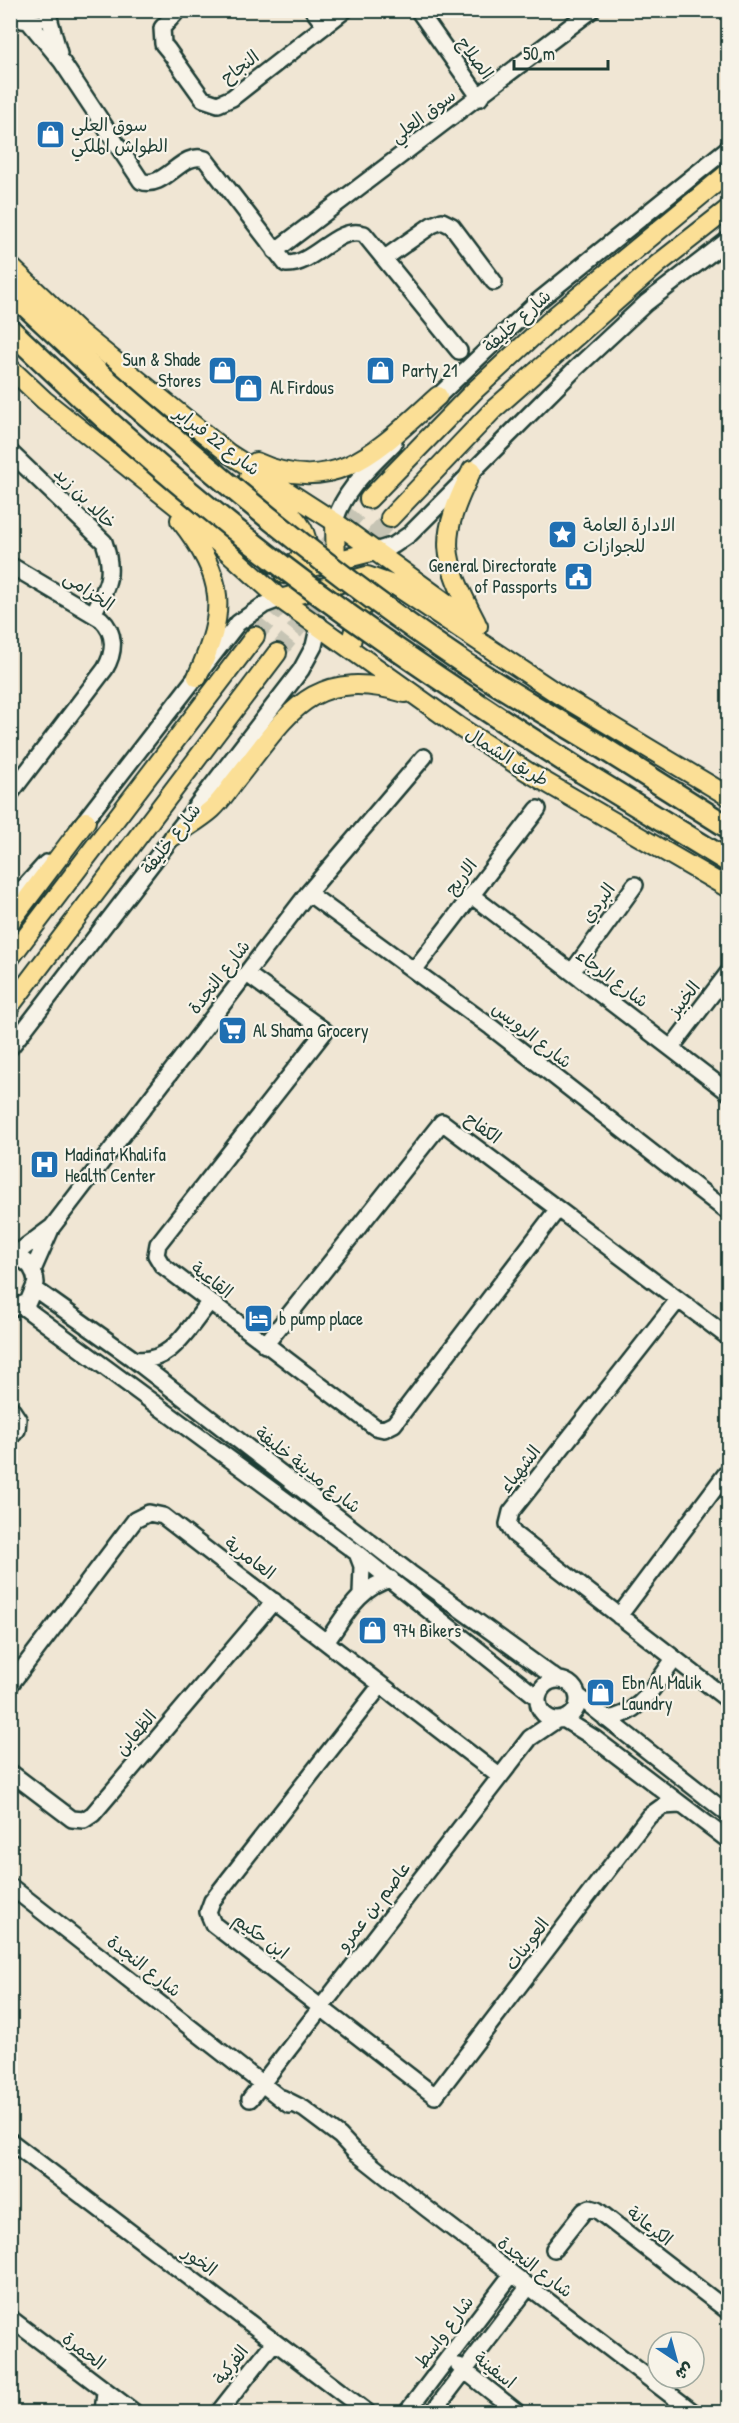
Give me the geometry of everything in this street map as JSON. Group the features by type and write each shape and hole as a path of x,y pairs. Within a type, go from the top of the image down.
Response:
{"highway":[{"name":"شارع 22 فبراير","path":"10,291 97,372 226,484 370,597 464,663 729,827"},
{"path":"10,330 82,398 193,495 353,618 449,687 582,772 729,861"}],"main road":[{"name":"شارع خليفة","path":"369,499 475,390 555,316 729,173"},
{"path":"390,518 494,410 658,264 729,208"},
{"name":"شارع 22 فبراير","path":"10,266 87,338 228,453 335,522 478,626"},
{"path":"10,368 44,400 184,512 250,572 281,574 375,551"},
{"path":"205,434 236,453 284,473 318,475 337,472 368,456 438,396"},
{"path":"184,512 216,526 273,564 294,563 304,554 307,541 304,528 255,483 228,453"},
{"path":"472,470 456,502 447,540 453,577 478,626 496,654"},
{"path":"160,495 201,551 217,589 218,620 215,636 197,677"},
{"path":"310,507 318,566 328,586 337,616 350,646"},
{"path":"319,624 336,561 335,522"},
{"name":"طريق الشمال","path":"250,572 280,599 528,771 729,888"},
{"path":"280,599 366,576 396,586 496,654 729,796"},
{"path":"350,646 359,610 376,594 396,586"},
{"path":"10,958 255,636"},
{"name":"شارع خليفة","path":"10,1006 277,653"},
{"path":"174,836 213,809 294,707 314,693 337,686 364,684 384,686 418,696"},
{"path":"10,922 86,821"}],"street":[{"name":"النجاح","path":"178,10 162,28 163,44 203,99 218,104 232,98 345,10"},
{"path":"313,10 325,26"},
{"name":"الصلاح","path":"418,10 480,98"},
{"name":"سوق العلي","path":"275,251 480,98 592,10"},
{"path":"14,13 22,20 29,22 40,21 49,12"},
{"path":"49,12 62,62"},
{"path":"29,22 62,62 141,181 154,182 192,159 205,159 286,264 296,264 348,233 364,234 459,351"},
{"name":"شارع خليفة","path":"335,522 343,502 357,482 438,396 537,302 729,148"},
{"path":"385,258 432,225 442,221 452,226 494,282"},
{"path":"375,551 411,534 472,470 646,303 729,240"},
{"name":"خالد بن زيد","path":"10,452 104,542 111,562 110,577 93,614"},
{"name":"الخزامى","path":"10,565 106,624 112,636 113,649 105,669 16,775"},
{"path":"10,903 86,821 238,623 264,605 280,599"},
{"name":"شارع خليفة","path":"10,1048 301,670 314,646 319,624"},
{"name":"شارع النجدة","path":"33,1270 52,1227 308,893 424,757"},
{"path":"10,795 16,775"},
{"name":"الاريج","path":"415,969 538,809"},
{"name":"البردي","path":"572,972 635,885"},
{"name":"شارع الرويس","path":"308,893 415,969 729,1212"},
{"name":"شارع الرجاء","path":"471,895 729,1092"},
{"name":"الخبيز","path":"671,1048 729,973"},
{"name":"القاعية","path":"247,974 324,1031 158,1244 156,1256 162,1265 209,1303 375,1427 384,1430 394,1424 557,1210"},
{"name":"الكفاح","path":"265,1345 442,1122 729,1337"},
{"name":"شارع النجدة","path":"12,1256 52,1227"},
{"path":"12,1256 25,1261 33,1270 35,1289 16,1307"},
{"name":"شارع مدينة خليفة","path":"35,1289 172,1389 410,1573 558,1680"},
{"name":"الشهباء","path":"678,1300 511,1512 508,1524 514,1534 729,1700"},
{"path":"132,1359 145,1361 157,1359 168,1352 209,1303"},
{"name":"شارع مدينة خليفة","path":"16,1307 357,1553 538,1702"},
{"path":"168,1352 165,1372 172,1389"},
{"path":"10,1407 18,1419 17,1430 10,1438"},
{"path":"619,1616 729,1472"},
{"name":"العامرية","path":"10,1686 135,1520 149,1513 163,1516 499,1776"},
{"path":"357,1553 362,1566 361,1594"},
{"path":"327,1641 361,1594 380,1582 391,1579"},
{"name":"الظعاين","path":"10,1772 72,1819 84,1820 93,1814 274,1601"},
{"path":"606,1719 626,1715 642,1703 674,1659"},
{"path":"729,1814 606,1719 578,1696 573,1686 558,1680 544,1685 538,1702 545,1716 560,1720 594,1738 729,1840"},
{"name":"ابن حكيم","path":"381,1685 212,1901 208,1912 213,1924 435,2096"},
{"path":"560,1720 576,1711 578,1696"},
{"name":"عاصم بن عمرو","path":"530,1738 538,1702"},
{"path":"636,1742 636,1722 642,1703"},
{"name":"عاصم بن عمرو","path":"250,2099 530,1738 560,1720"},
{"path":"649,1816 653,1793 650,1782"},
{"path":"649,1816 663,1806 680,1805"},
{"name":"العوينات","path":"435,2096 649,1816"},
{"name":"شارع النجدة","path":"10,1886 282,2098 330,2139 354,2151 693,2412"},
{"name":"الخور","path":"10,2141 367,2412"},
{"name":"الكرعانة","path":"554,2249 584,2211 590,2208 597,2210 729,2311"},
{"name":"شارع واسط","path":"407,2412 512,2274"},
{"path":"433,2412 529,2286"},
{"name":"الحمرة","path":"10,2318 134,2412"},
{"path":"10,2338 25,2330"},
{"name":"الفركية","path":"219,2412 274,2342"},
{"name":"اسفينة","path":"449,2358 517,2412"},
{"path":"103,2412 105,2392"}],"tunnel":[{"path":"309,567 369,499"},
{"path":"356,557 390,518"},
{"path":"277,653 330,587"},
{"path":"255,636 292,589"}],"place":[{"name":"سوق العلي الطواش الملكي","path":"50,135"},
{"name":"Sun & Shade Stores","path":"222,370"},
{"name":"Party 21","path":"381,371"},
{"name":"Al Firdous","path":"249,388"},
{"name":"الادارة العامة للجوازات","path":"562,535"},
{"name":"General Directorate of Passports","path":"578,576"},
{"name":"Al Shama Grocery","path":"232,1031"},
{"name":"Madinat Khalifa Health Center","path":"44,1165"},
{"name":"b pump place","path":"258,1319"},
{"name":"974 Bikers","path":"372,1631"},
{"name":"Ebn Al Malik Laundry","path":"601,1693"}]}
